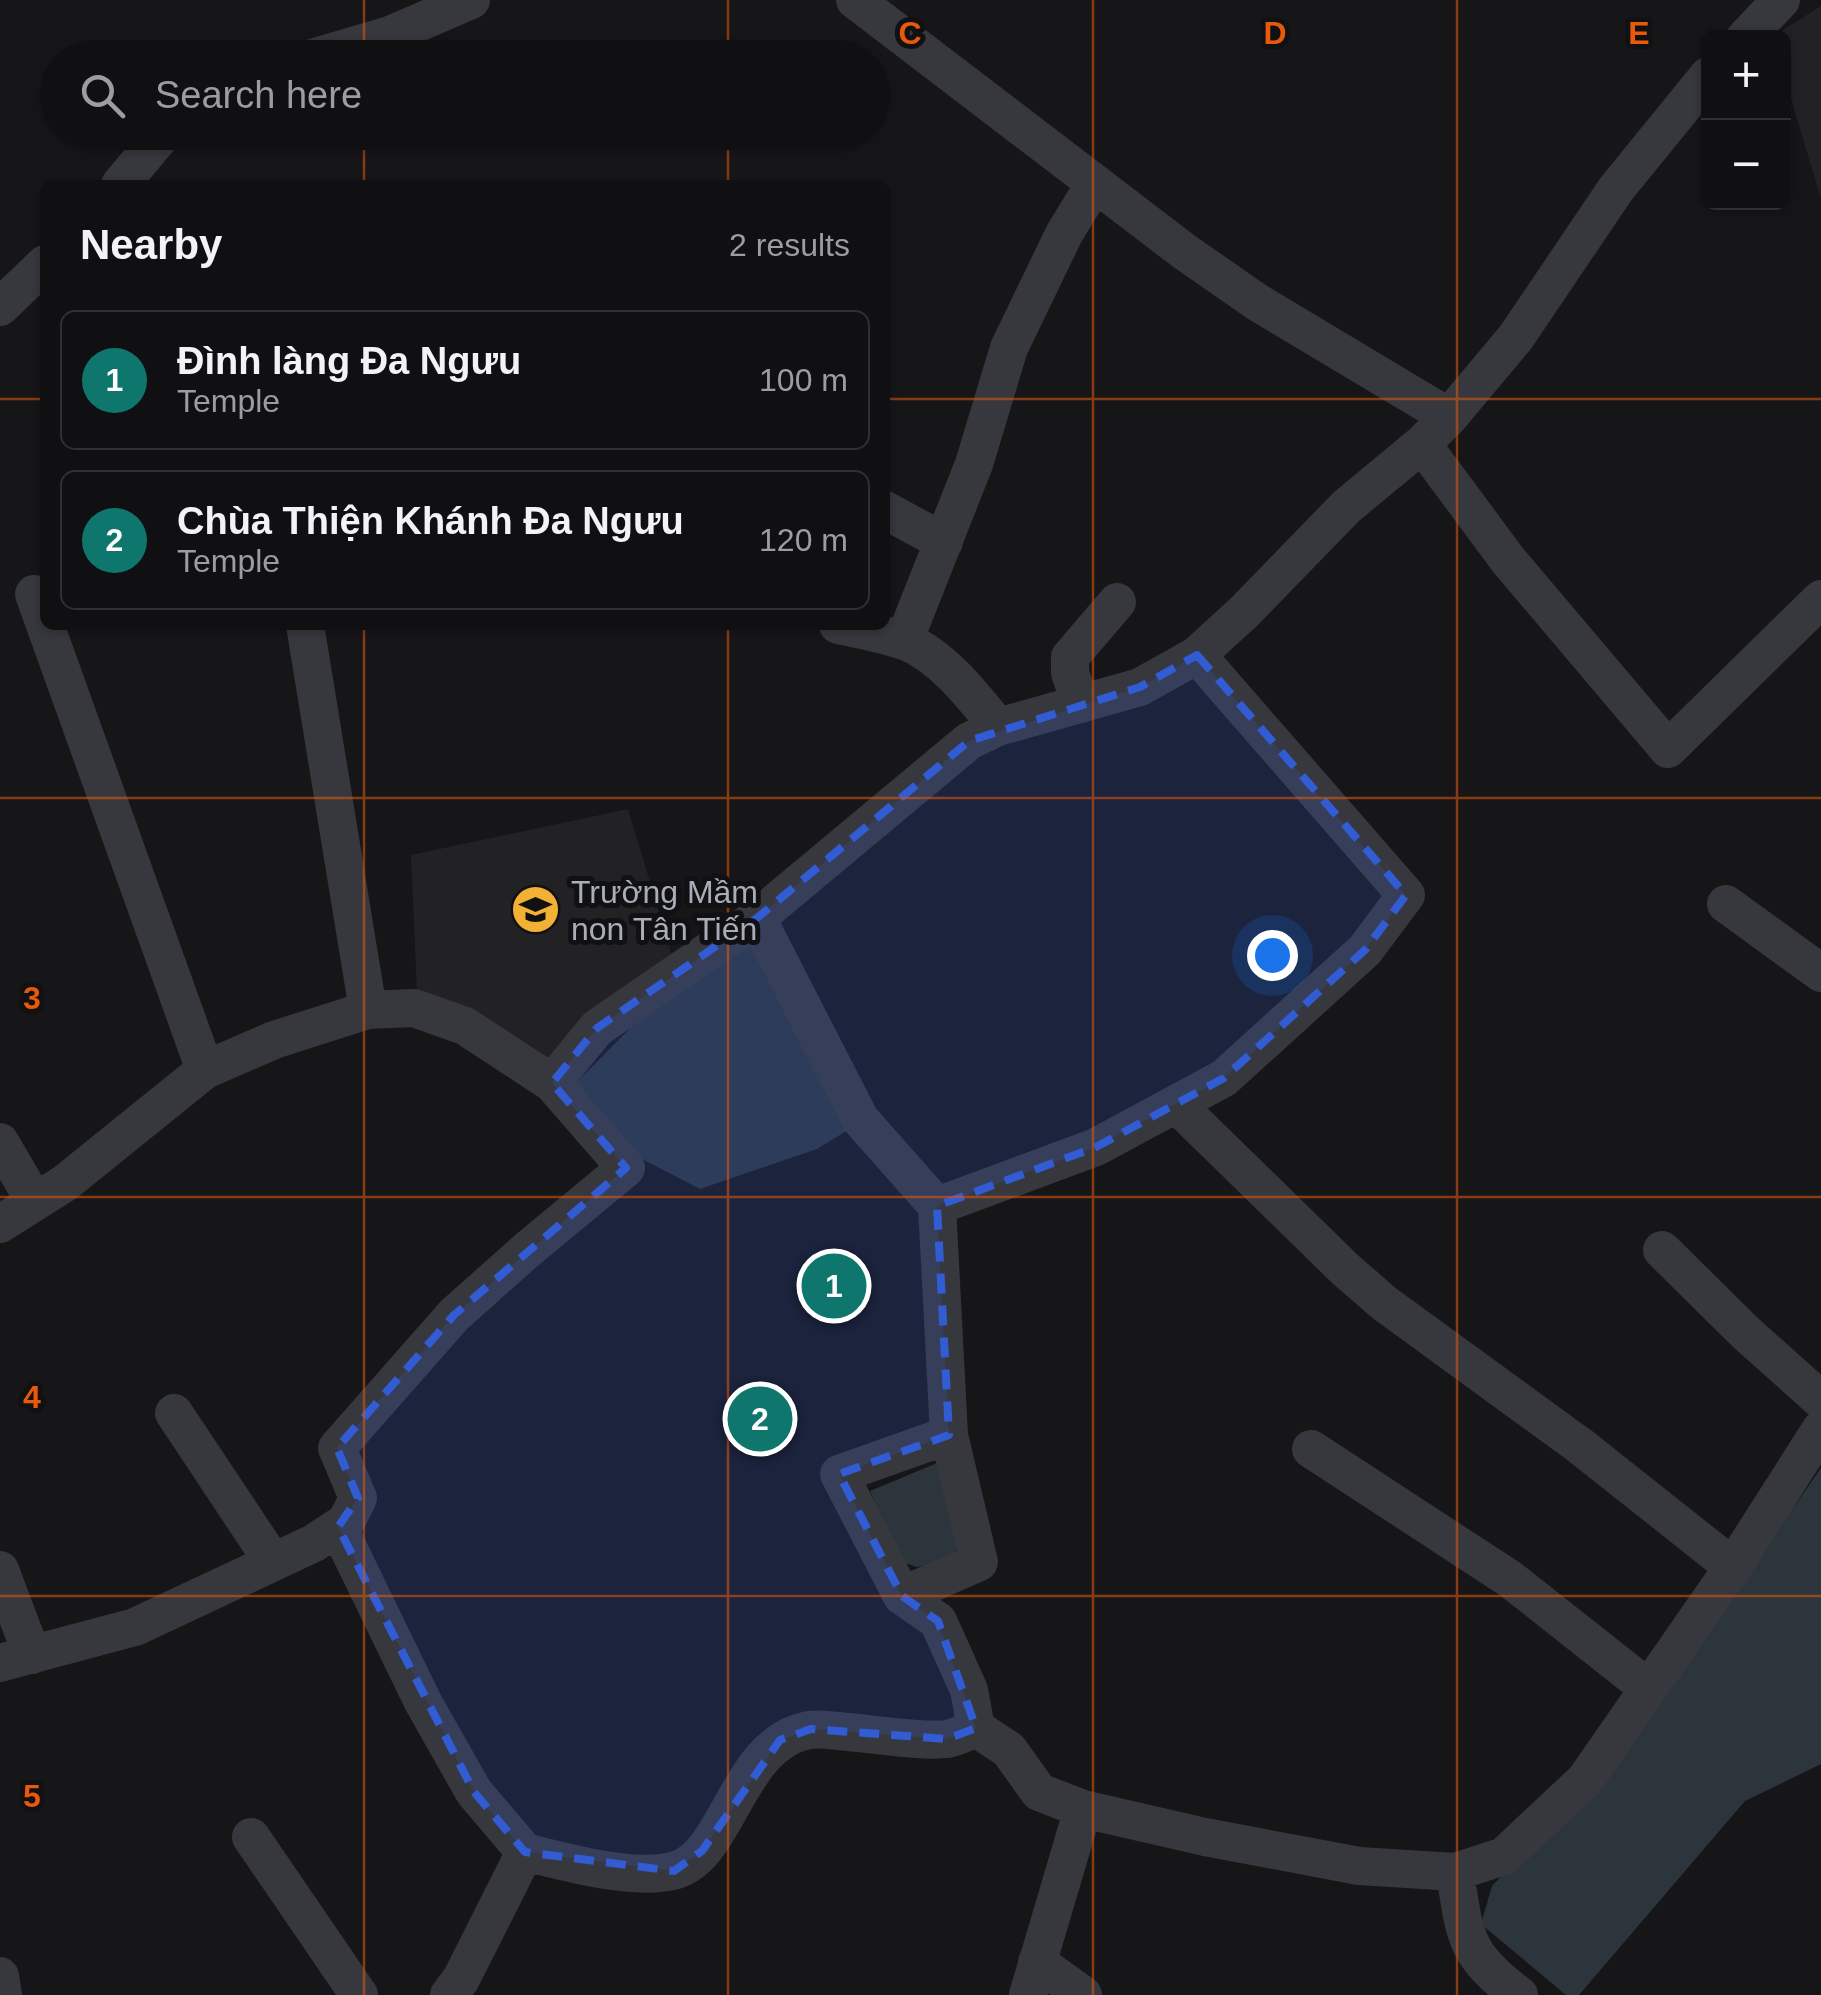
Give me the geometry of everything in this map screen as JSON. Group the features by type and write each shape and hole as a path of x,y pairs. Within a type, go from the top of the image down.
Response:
{"street":[{"path":"373,40 471,0"},
{"path":"855,0 1185,252 1257,302 1448,417"},
{"path":"1753,30 1781,0"},
{"path":"552,1083 598,1028 757,918 953,754 998,726 1140,687 1197,655 1346,508 1448,417 1516,337 1616,189 1701,85"},
{"path":"124,180 149,150"},
{"path":"904,641 974,464 1009,348 1064,234 1095,182"},
{"path":"0,307 40,269"},
{"path":"1422,444 1508,560 1668,749 1821,599"},
{"path":"890,513 944,542"},
{"path":"34,594 40,611"},
{"path":"1081,704 1070,673 1070,658 1118,602"},
{"path":"47,630 205,1070"},
{"path":"306,630 368,1010"},
{"path":"859,630 904,641 946,670 998,726"},
{"path":"937,1206 1096,1146 1224,1078 1364,950 1406,895 1197,655"},
{"path":"1726,904 1821,973"},
{"path":"757,918 860,1119 937,1206 949,1435 979,1562 902,1596"},
{"path":"0,1224 65,1183 205,1070 274,1040 368,1010 414,1008 465,1026 552,1083 626,1168 454,1315 338,1448 358,1498 346,1522 338,1528 135,1627 16,1659 0,1570"},
{"path":"1176,1104 1346,1270 1384,1302 1579,1445 1733,1567"},
{"path":"0,1142 35,1202"},
{"path":"1662,1250 1821,1400"},
{"path":"174,1413 273,1562"},
{"path":"949,1435 839,1474 902,1596 938,1621 969,1690 976,1728 1008,1750 1039,1792 1083,1809 1359,1866 1455,1872 1504,1856 1585,1780 1733,1567 1821,1429"},
{"path":"1311,1450 1510,1580 1648,1688"},
{"path":"338,1528 423,1702 474,1792 525,1852 638,1872 674,1871 689,1864 702,1851 756,1766 780,1740 811,1729 947,1738 976,1728"},
{"path":"1082,1995 1033,1979 1083,1809"},
{"path":"251,1837 359,1995"},
{"path":"449,1995 461,1979 525,1852"},
{"path":"1455,1872 1470,1948 1488,1972 1519,1995"},
{"path":"0,1976 3,1995"}],"highlighted area":[{"path":"1197,655 1406,895 1365,950 1224,1078 1096,1147 937,1206 949,1435 839,1474 902,1596 938,1621 976,1728 947,1739 811,1729 780,1740 702,1851 674,1871 525,1852 474,1792 338,1527 358,1498 337,1448 454,1315 626,1168 552,1083 597,1028 757,918 969,741 1140,687"}],"shaded area":[{"path":"1821,6 1821,199 1791,98 1791,30 1783,30"},
{"name":"Trường Mầm non Tân Tiến","path":"628,809 675,965 548,1072 417,992 411,855"},
{"path":"754,935 853,1127 817,1149 700,1189 638,1157 572,1087 665,993"},
{"path":"937,1463 958,1544 953,1560 917,1567 902,1562 870,1491"},
{"path":"1821,1468 1821,1764 1745,1801 1579,1995 1566,1995 1481,1924 1492,1886 1633,1737"}],"place":[{"name":"Trường Mầm non Tân Tiến","path":"536,910"},
{"name":"Đình làng Đa Ngưu","path":"834,1286"},
{"name":"Chùa Thiện Khánh Đa Ngưu","path":"760,1419"}]}
